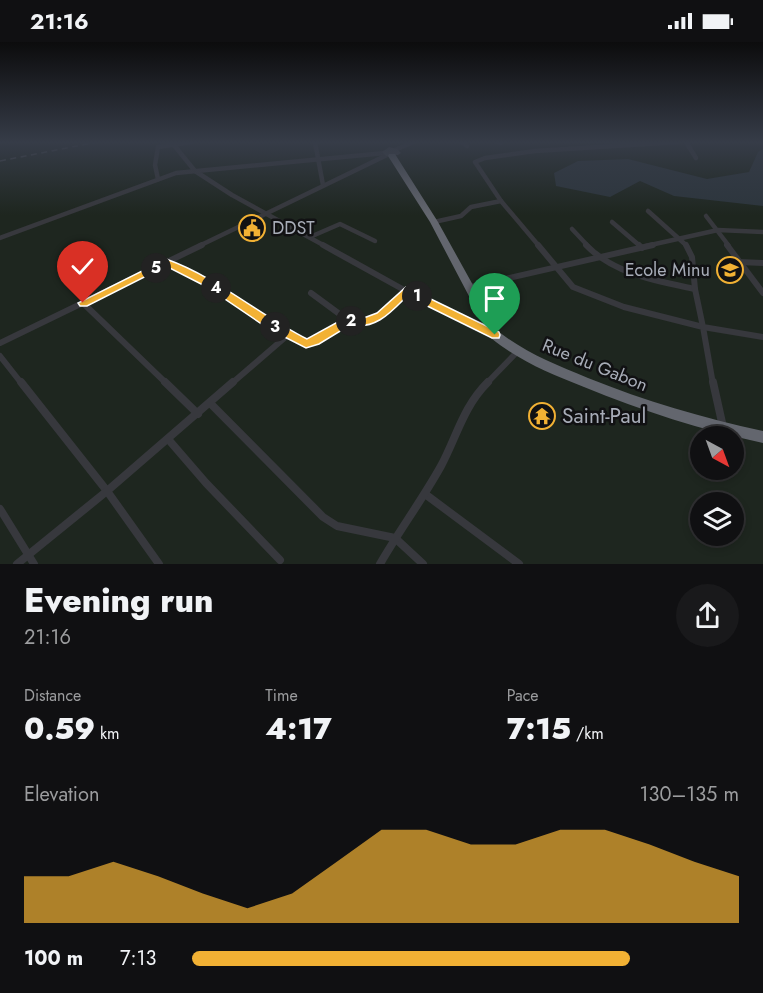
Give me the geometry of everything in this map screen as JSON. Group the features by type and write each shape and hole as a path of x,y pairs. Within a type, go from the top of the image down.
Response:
{"highway":[{"path":"399,166 434,222 495,335"},
{"name":"Rue du Gabon","path":"495,335 517,352 556,371 650,407 719,426"},
{"name":"Rue du Gabon","path":"744,432 763,437"}],"street":[{"path":"155,166 158,179"},
{"path":"191,166 195,171"},
{"path":"0,238 177,173 239,166"},
{"path":"320,166 323,185"},
{"path":"0,344 362,166"},
{"path":"477,166 501,201 573,287 624,307 704,327 763,337"},
{"name":"Rue du Gabon","path":"195,171 406,291 495,335"},
{"path":"434,222 461,216 471,207 501,201"},
{"path":"648,211 682,240 692,257 695,289 704,327 708,361 723,426"},
{"path":"706,216 763,292"},
{"path":"612,222 642,248"},
{"path":"310,237 340,224 375,241"},
{"path":"572,229 599,257 638,274 695,289"},
{"path":"470,287 718,230 763,232"},
{"path":"166,262 226,294 273,326 310,343 349,321"},
{"path":"739,262 763,263"},
{"path":"311,293 349,321 362,323 381,316 406,291"},
{"path":"83,303 198,414"},
{"path":"17,564 210,404 289,334"},
{"path":"380,564 425,494 451,447 467,407 476,394 517,352"},
{"path":"0,356 107,491 159,564"},
{"path":"210,404 322,517 337,526 395,538 423,564"},
{"path":"168,439 206,483 280,560"},
{"path":"425,494 519,564"},
{"path":"0,508 34,564"}],"shaded area":[{"path":"0,166 763,166 763,564 0,564"},
{"path":"567,166 657,166 707,179 749,172 752,166 763,166 763,206 674,196 640,181 610,197 556,186 554,173"}],"place":[{"name":"DDST","path":"252,228"},
{"name":"Ecole Minu","path":"730,270"},
{"name":"Saint-Paul","path":"542,416"}],"route":[{"path":"83,303 166,262 210,284 273,326 306,343 316,341 349,321 362,323 372,321 381,316 406,291 495,335"}]}
